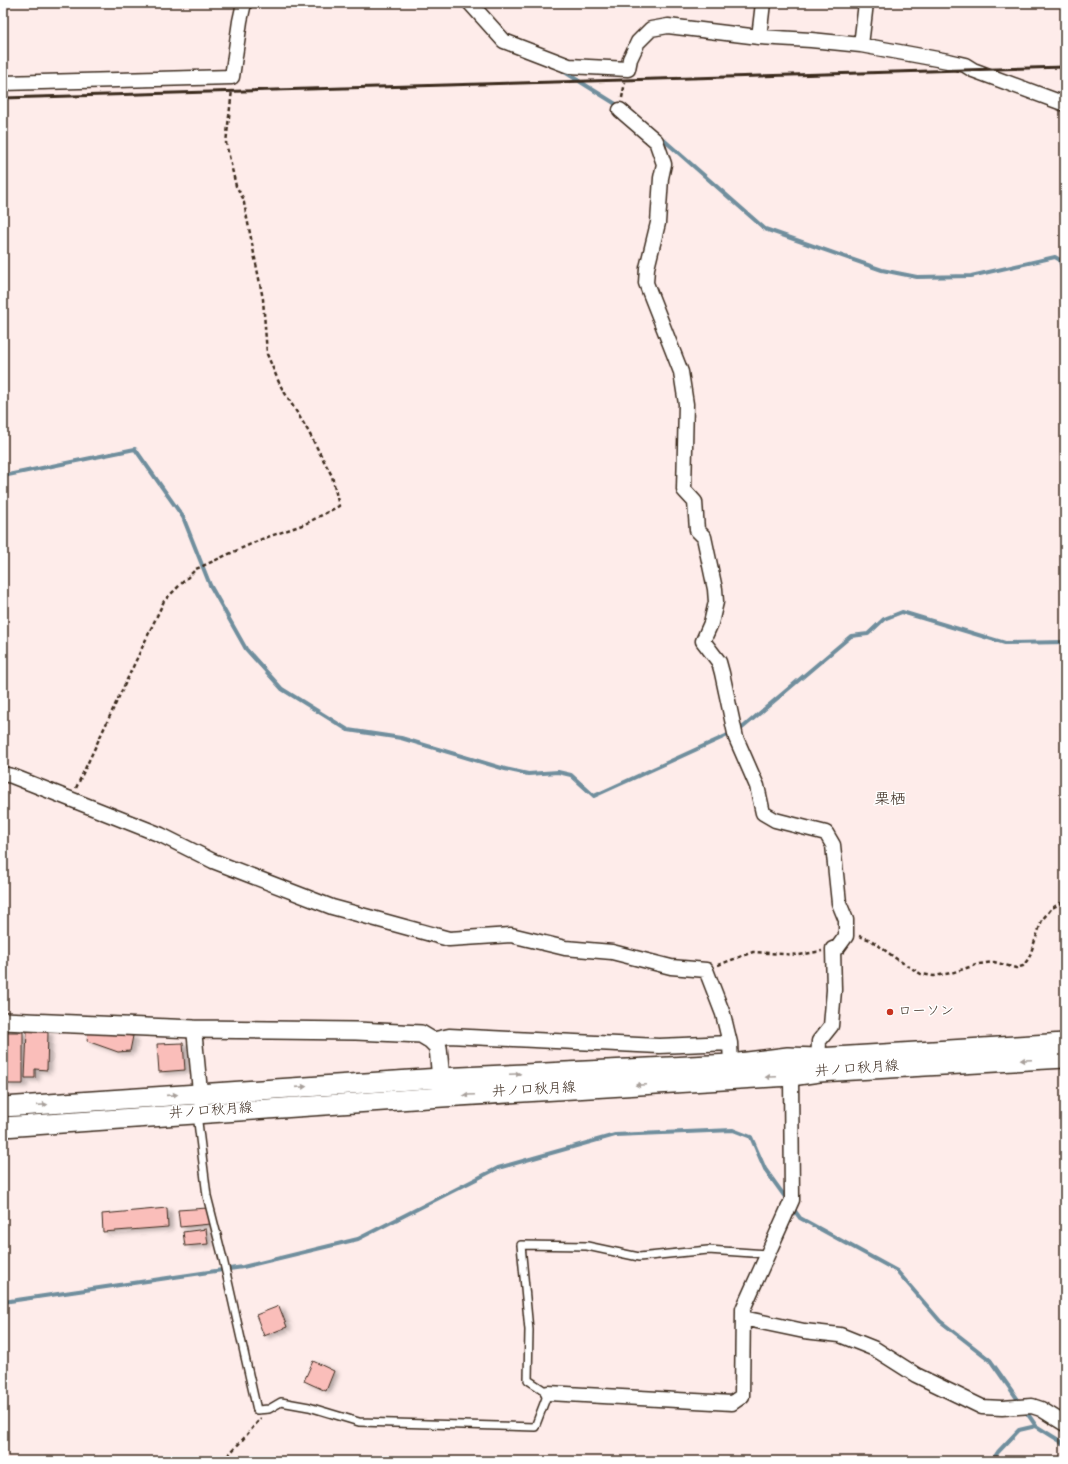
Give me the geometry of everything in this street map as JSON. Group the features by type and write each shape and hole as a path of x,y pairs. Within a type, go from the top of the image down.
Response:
{"main road":[{"name":"井ノ口秋月線","path":"818,1065 1065,1043"},
{"name":"井ノ口秋月線","path":"3,1127 442,1096 789,1066 1065,1058"},
{"name":"井ノ口秋月線","path":"3,1107 440,1078 731,1064 789,1066"}],"street":[{"path":"3,83 232,77 244,3"},
{"path":"470,3 504,41 569,66 628,69 630,59 638,42 651,29 668,26 759,37 862,45 948,61 965,65 973,70 1065,104"},
{"path":"759,37 763,3"},
{"path":"862,45 866,3"},
{"path":"620,110 656,141 664,164 661,178 658,223 647,268 646,283 681,372 686,404 684,490 694,502 697,530 704,537 715,589 716,602 711,623 703,641 719,662 736,738 757,786 764,813 775,820 826,833 833,845 839,903 846,920 846,936 838,947 833,949 834,990 831,1026 819,1041 818,1065"},
{"path":"3,774 12,776 161,835 213,860 332,907 449,939 511,935 565,948 612,952 671,967 706,970 724,1014 730,1043 731,1064"},
{"path":"3,1022 194,1029 356,1031 421,1034 431,1040 438,1047 442,1096"},
{"path":"194,1029 200,1093 199,1113"},
{"path":"431,1040 449,1036 659,1046 730,1043"},
{"path":"548,1393 732,1404 742,1396 743,1309 792,1200 789,1066"},
{"path":"743,1318 804,1331 840,1335 875,1349 916,1375 982,1407 1002,1408 1032,1406 1041,1409 1065,1424"}],"lane":[{"path":"199,1113 207,1196 258,1410 268,1410 281,1402 309,1407 359,1422 535,1427 548,1393 528,1380 529,1330 521,1244 587,1246 639,1257 708,1250 768,1254"}],"path":[{"path":"620,110 628,69"},
{"path":"71,799 164,601 196,569 262,539 305,524 339,506 332,476 307,429 280,385 267,354 263,299 243,198 236,186 226,143 231,105"},
{"path":"846,936 859,936 871,940 898,960 921,974 934,976 951,973 979,964 994,962 1016,968 1023,966 1029,958 1042,920 1052,908 1065,901"},
{"path":"706,970 753,952 799,955 833,949"},
{"path":"223,1461 268,1410"}],"building":[{"path":"27,1031 48,1032 47,1070 35,1069 35,1078 25,1078"},
{"path":"88,1031 133,1036 130,1051 118,1052 87,1041"},
{"path":"5,1032 23,1032 23,1084 5,1084"},
{"path":"183,1043 185,1070 159,1072 157,1044"},
{"path":"167,1208 168,1227 103,1232 102,1214"},
{"path":"208,1208 210,1224 180,1227 178,1210"},
{"path":"206,1229 208,1244 185,1246 183,1232"},
{"path":"279,1306 287,1327 264,1336 256,1315"},
{"path":"313,1361 334,1371 326,1391 304,1381"}],"waterway":[{"path":"563,71 619,106"},
{"path":"657,134 765,229 882,270 917,277 971,276 1055,257 1060,260 1065,283"},
{"path":"3,476 135,449 183,517 210,585 246,649 282,689 348,730 401,738 505,769 528,774 558,772 571,775 594,796 741,729 851,636 868,634 884,619 902,612 1005,643 1065,642"},
{"path":"3,1302 243,1267 358,1239 498,1168 615,1135 733,1130 751,1137 765,1169 788,1201"},
{"path":"792,1207 800,1218 897,1271 940,1321 990,1360 1021,1404"},
{"path":"1025,1410 1036,1426 1065,1444"},
{"path":"992,1461 998,1452 1019,1430 1036,1426"}],"railway":[{"path":"3,98 1065,67"}],"place":[{"name":"ローソン","path":"890,1012"}],"district":[{"name":"栗栖","path":"890,801"}]}
